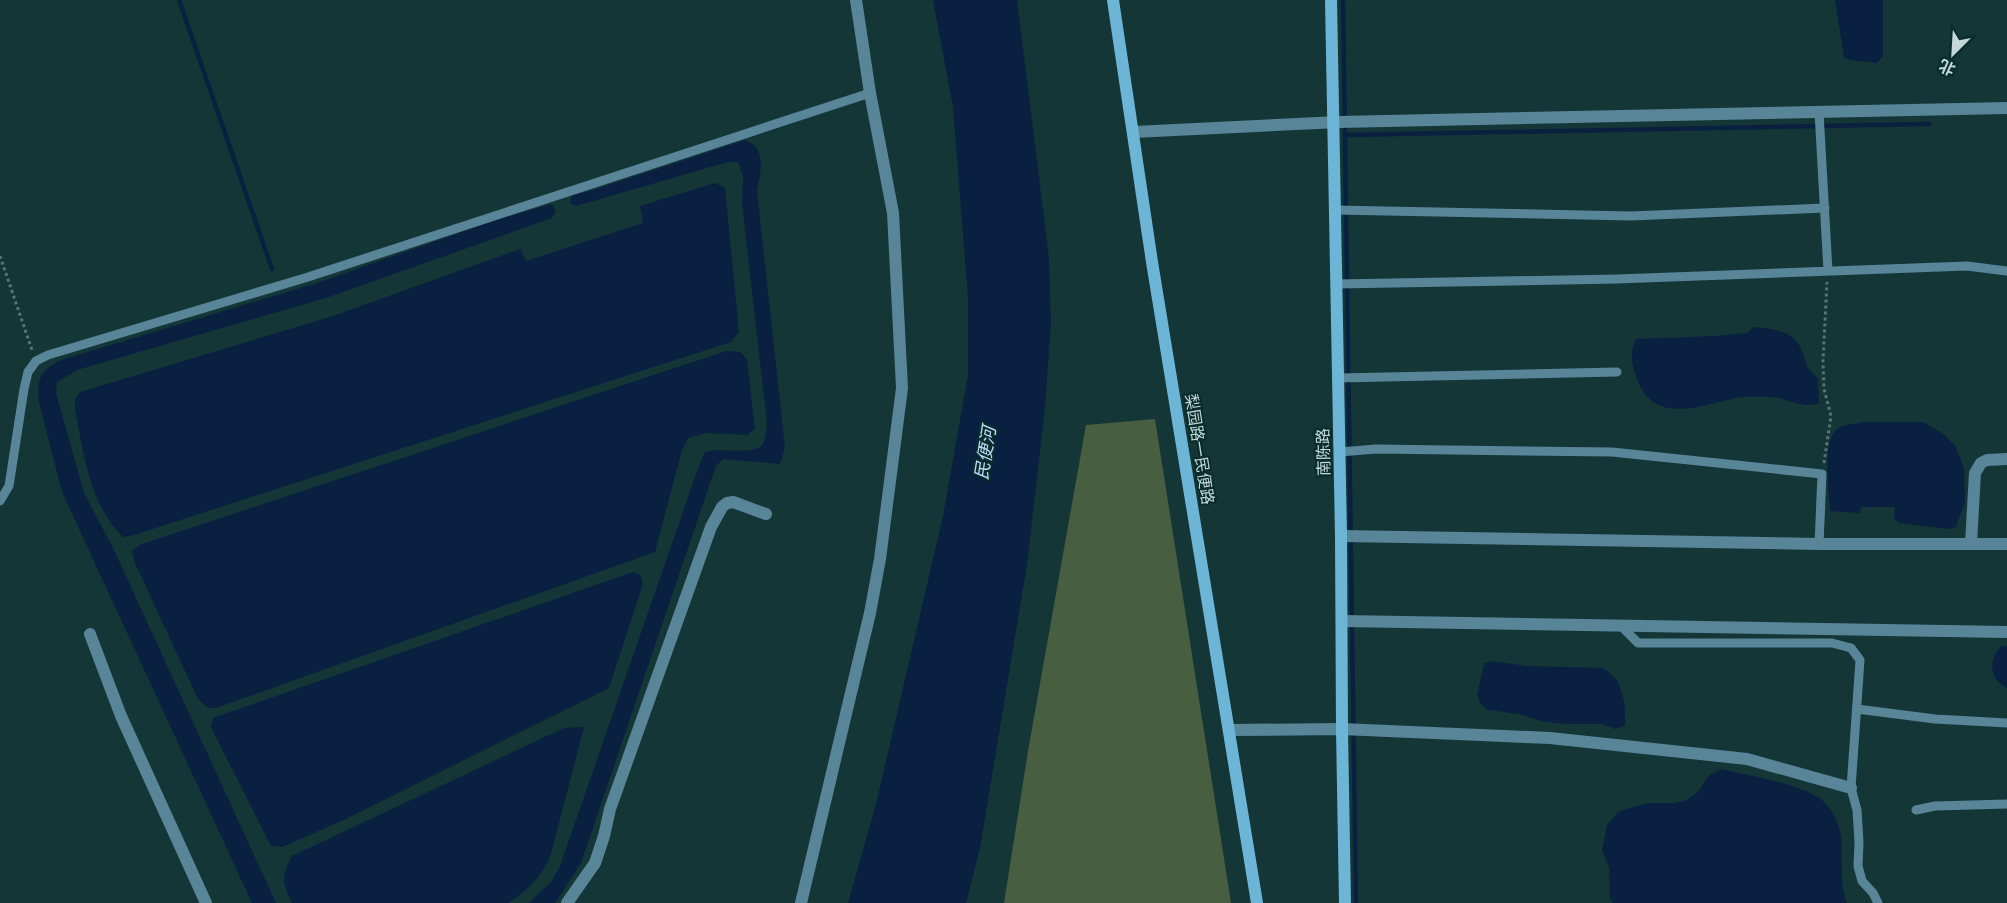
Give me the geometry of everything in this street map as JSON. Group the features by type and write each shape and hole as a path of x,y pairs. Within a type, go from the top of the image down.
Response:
{"street":[{"path":"801,903 870,613 880,559 903,388 893,213 870,93 856,0"},
{"name":"梨园路一民便路","path":"1113,0 1152,262 1257,903"},
{"name":"南陈路","path":"1331,0 1341,122 1338,210 1339,284 1342,452 1348,536 1350,729 1345,903"},
{"path":"1134,132 1341,122 1819,116 2007,108"},
{"path":"1971,544 1974,473 1986,460 2007,459"},
{"path":"567,903 586,877 601,848 610,809 717,514 727,503 733,502 766,514"},
{"path":"1348,536 1818,544 2007,544"},
{"path":"1349,621 2007,632"},
{"path":"90,634 121,716 206,903"},
{"path":"1230,730 1350,729 1550,738 1747,759 1851,788"}],"lane":[{"path":"0,501 9,486 28,372 36,361 48,355 308,277 870,93"},
{"path":"1819,116 1828,272"},
{"path":"1338,210 1631,216 1825,208"},
{"path":"1339,284 1617,279 1967,266 2007,271"},
{"path":"1341,378 1617,372"},
{"path":"1342,452 1376,449 1612,452 1822,474 1818,544"},
{"path":"1620,625 1638,643 1832,643 1851,648 1860,660 1851,788 1857,810 1858,866 1862,880 1878,903"},
{"path":"1857,709 1935,719 2007,723"},
{"path":"1916,810 1935,806 2007,804"}],"path":[{"path":"0,256 36,361"},
{"path":"1822,474 1831,416 1824,389 1823,361 1828,272"}],"green space":[{"path":"1155,419 1231,903 1004,903 1028,751 1086,425"}],"water":[{"name":"民便河","path":"933,0 1017,0 1049,258 1051,323 1045,407 1027,565 980,848 966,903 848,903 876,804 943,516 968,375 968,298 953,107"},
{"path":"1835,0 1883,0 1883,56 1877,63 1850,60 1844,57"},
{"path":"745,140 757,149 761,161 757,191 785,448 780,464 723,459 716,466 581,863 555,903 529,903 551,882 560,866 701,460 705,452 757,449 764,441 767,423 742,204 743,177 738,162 728,162 576,206 570,203 572,195"},
{"path":"715,183 725,188 739,332 731,342 134,535 123,537 102,509 85,461 75,410 75,399 80,392 333,316 520,249 526,261 643,223 640,206"},
{"path":"552,204 556,211 552,218 329,297 77,370 57,382 56,393 84,493 114,550 276,903 252,903 62,492 39,402 41,376 48,368 61,360 317,283 499,219"},
{"path":"1754,327 1782,332 1794,339 1802,351 1808,368 1818,378 1819,404 1807,405 1774,397 1750,397 1677,409 1654,402 1644,393 1633,364 1632,354 1636,339 1747,333"},
{"path":"726,351 741,352 747,360 755,429 747,435 707,433 688,438 682,450 655,552 216,708 208,708 198,699 134,561 132,551 139,545"},
{"path":"1863,422 1923,422 1944,434 1956,447 1964,468 1965,502 1956,527 1948,529 1900,523 1894,519 1895,507 1861,507 1860,513 1830,511 1827,469 1832,437 1842,426"},
{"path":"633,572 641,575 643,584 609,688 346,819 282,847 271,846 211,727 213,718"},
{"path":"2001,646 2007,646 2007,688 1997,680 1992,669 1994,657"},
{"path":"1492,661 1527,666 1602,668 1615,678 1622,692 1625,726 1615,729 1602,724 1564,724 1488,710 1481,704 1477,695 1484,664"},
{"path":"584,727 551,854 534,882 508,903 292,903 284,880 292,856 564,728"},
{"path":"1722,769 1790,785 1814,795 1827,805 1839,828 1842,846 1842,879 1847,903 1613,903 1610,899 1609,867 1602,850 1607,825 1618,812 1629,808 1648,803 1675,803 1687,800 1698,792 1709,775"}],"waterway":[{"path":"179,0 272,269"},
{"path":"1343,0 1356,903"},
{"path":"1346,135 1929,124"}]}
